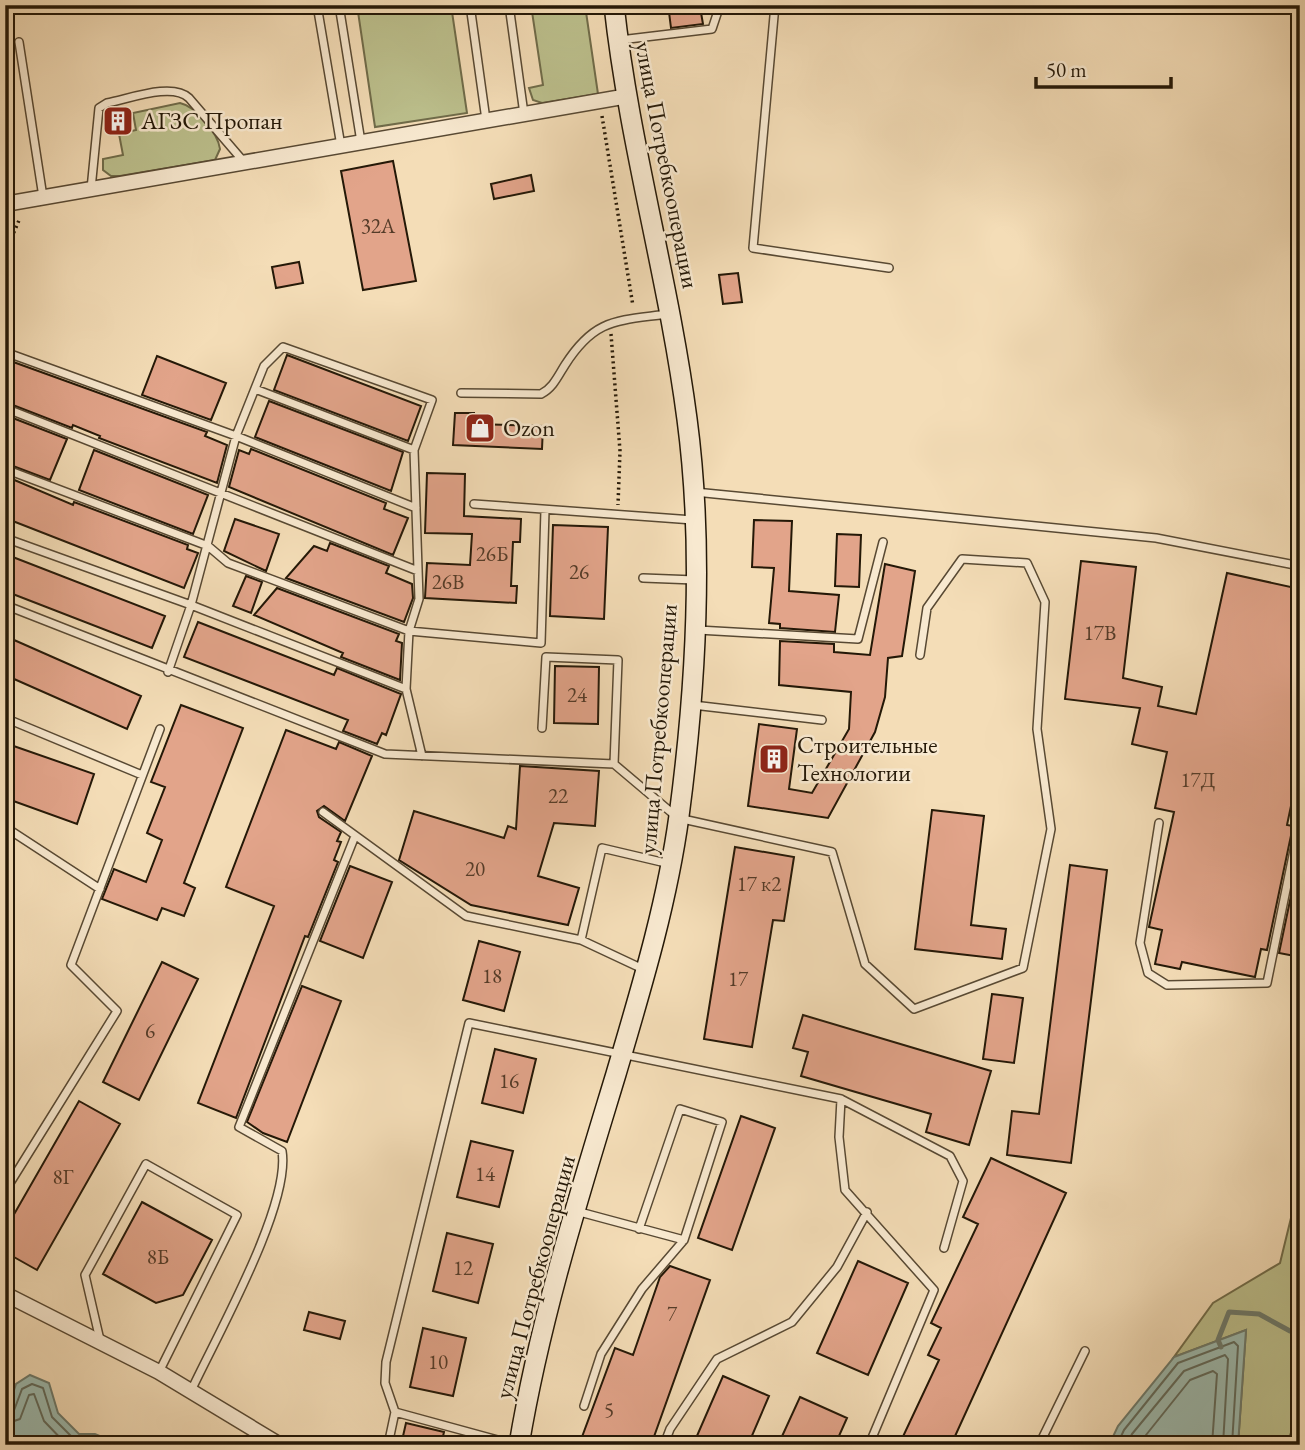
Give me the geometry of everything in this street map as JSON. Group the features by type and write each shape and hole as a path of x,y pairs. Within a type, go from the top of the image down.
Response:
{"main road":[{"name":"улица Потребкооперации","path":"518,1445 548,1309 645,970 670,864 678,818 689,705 696,580 696,520 688,421 671,313 618,40 614,5"}],"street":[{"path":"5,204 628,96"},
{"path":"5,1294 101,1345 159,1372 280,1445"}],"lane":[{"path":"317,5 341,146"},
{"path":"338,5 361,142"},
{"path":"470,5 486,120"},
{"path":"509,5 524,114"},
{"path":"618,40 712,29 720,5"},
{"path":"775,5 752,248 889,268"},
{"path":"19,42 44,197"},
{"path":"91,189 99,108 107,103 172,91 178,91 189,98 244,162"},
{"path":"461,393 541,394 549,390 567,361 591,333 610,322 671,313"},
{"path":"168,672 191,605 236,436 264,366 283,347 432,400 414,450 419,599 409,631 406,688 422,756"},
{"path":"5,352 236,436 416,508"},
{"path":"255,389 414,450"},
{"path":"5,408 222,496 418,571"},
{"path":"5,469 208,546 228,563 409,631 541,643 545,510"},
{"path":"694,492 1156,538 1300,566"},
{"path":"474,504 696,520"},
{"path":"5,538 191,605 406,688"},
{"path":"693,630 858,639 883,542"},
{"path":"5,606 168,672 385,754 614,764 678,818 832,852 865,964 914,1009 1023,968 1051,829 1037,729 1045,602 1027,563 962,559 927,608 920,655"},
{"path":"643,578 696,580"},
{"path":"542,728 546,657 618,660 614,764"},
{"path":"689,705 822,720"},
{"path":"5,718 142,775"},
{"path":"5,1191 117,1012 71,965 160,729"},
{"path":"323,812 466,916 581,940 645,970"},
{"path":"1159,823 1140,943 1148,973 1167,985 1267,983 1300,821"},
{"path":"5,827 100,889"},
{"path":"191,1392 272,1217 285,1169 282,1151 239,1127 355,835"},
{"path":"581,940 602,849 670,864"},
{"path":"388,1445 395,1412 384,1382 386,1362 469,1023 841,1099 950,1156 963,1181 944,1248"},
{"path":"841,1099 839,1137 845,1189 934,1290 869,1445"},
{"path":"584,1406 601,1354 642,1289 684,1240 722,1122 680,1109 639,1229"},
{"path":"101,1345 85,1275 146,1164 237,1215 159,1372"},
{"path":"575,1211 684,1240"},
{"path":"664,1445 670,1429 718,1359 792,1322 837,1267 867,1212"},
{"path":"1039,1445 1085,1351"},
{"path":"395,1412 518,1445"}],"path":[{"path":"599,101 635,318"},
{"path":"5,253 27,200"},
{"path":"610,322 620,451 617,515"}],"green space":[{"path":"357,5 451,5 467,113 375,127"},
{"path":"531,5 585,5 598,94 542,103 533,100 529,88 543,85"},
{"path":"180,103 199,115 215,135 220,149 215,160 120,176 111,176 103,170 103,159 123,155 119,134 136,130 133,113"},
{"path":"1300,1181 1300,1411 1286,1445 1238,1445 1246,1330 1174,1357 1213,1303 1280,1263"}],"water":[{"path":"1246,1330 1238,1445 1109,1445 1118,1426 1174,1357"},
{"path":"30,1375 49,1383 58,1413 79,1434 95,1434 121,1445 5,1445 5,1418 16,1384"}],"building":[{"path":"700,7 703,24 671,28 669,12"},
{"name":"АГЗС Пропан","path":"125,112 128,126 111,129 109,116"},
{"path":"393,161 416,281 363,290 341,171"},
{"path":"531,175 534,191 494,199 491,184"},
{"path":"299,262 303,283 276,288 272,267"},
{"path":"738,273 742,302 723,304 719,275"},
{"path":"287,355 421,406 408,441 274,390"},
{"path":"157,356 226,383 211,420 142,395"},
{"path":"5,359 207,432 205,436 227,445 217,483 99,438 100,436 73,425 72,428 5,402"},
{"path":"269,401 403,452 391,491 255,437"},
{"path":"455,413 474,413 474,424 543,426 542,449 453,445"},
{"path":"5,415 67,439 50,480 5,463"},
{"path":"251,449 386,503 384,509 408,518 393,555 229,487 239,450 249,454"},
{"path":"94,450 208,495 193,534 79,490"},
{"path":"427,473 465,474 464,516 521,519 520,542 513,542 511,586 517,586 516,603 425,598 427,563 470,565 472,534 425,533"},
{"path":"5,476 73,505 74,502 188,545 187,549 198,553 184,588 5,518"},
{"path":"235,519 279,534 266,571 224,551"},
{"path":"754,520 792,521 789,591 839,595 835,632 780,628 780,624 769,623 774,568 752,567"},
{"path":"553,525 608,527 604,619 550,616"},
{"path":"837,534 861,535 859,587 835,586"},
{"path":"330,543 389,566 386,573 412,584 413,598 404,622 286,578 314,546 327,551"},
{"path":"5,554 165,616 152,648 5,591"},
{"path":"1081,561 1136,567 1123,678 1162,687 1158,706 1196,714 1227,573 1300,589 1300,670 1296,689 1300,690 1300,763 1287,825 1293,826 1267,950 1261,949 1255,977 1182,962 1180,969 1155,964 1162,930 1149,927 1174,812 1155,808 1167,752 1132,744 1140,708 1065,699"},
{"path":"885,564 915,571 902,656 888,658 885,697 875,732 828,818 748,806 759,724 797,729 789,789 812,793 849,729 851,692 779,685 780,641 834,644 834,652 870,655"},
{"path":"246,576 262,582 251,613 233,606"},
{"path":"277,588 399,634 396,641 402,643 400,680 341,657 343,653 254,615"},
{"path":"198,622 334,675 337,668 401,694 386,735 382,733 377,744 343,731 348,720 184,657"},
{"path":"5,636 141,696 127,729 5,675"},
{"path":"555,666 599,667 598,724 554,723"},
{"path":"181,705 243,728 184,883 195,888 184,916 162,908 157,920 102,899 114,869 146,882 162,840 147,833 165,787 151,782"},
{"path":"286,730 336,749 339,742 372,756 345,821 324,806 317,811 319,817 341,832 337,841 341,842 334,860 338,862 308,937 305,936 236,1118 198,1103 274,906 226,887"},
{"path":"5,743 94,774 77,824 5,798"},
{"path":"520,766 599,771 595,826 554,823 538,876 579,888 568,925 471,905 399,860 414,811 504,838 508,826 516,829"},
{"path":"932,810 984,816 971,925 1006,929 1002,959 915,949"},
{"path":"735,847 794,857 784,921 773,920 752,1047 704,1039"},
{"path":"1300,853 1300,957 1279,953"},
{"path":"1070,865 1107,870 1071,1163 1007,1155 1012,1111 1039,1114"},
{"path":"350,866 392,882 363,958 320,941"},
{"path":"479,941 520,952 504,1011 463,1000"},
{"path":"162,962 198,979 139,1100 103,1082"},
{"path":"302,986 341,1001 287,1142 263,1133 247,1122"},
{"path":"992,994 1023,998 1014,1063 983,1059"},
{"path":"803,1015 991,1071 969,1145 926,1132 931,1114 801,1076 808,1052 793,1048"},
{"path":"495,1049 536,1059 523,1113 482,1103"},
{"path":"79,1101 120,1124 37,1270 5,1252 5,1230"},
{"path":"741,1116 775,1128 732,1250 698,1238"},
{"path":"471,1141 513,1151 499,1207 457,1197"},
{"path":"991,1158 1066,1193 951,1445 899,1445 939,1360 928,1355 941,1328 931,1323 978,1224 963,1217"},
{"path":"142,1202 212,1240 183,1295 156,1303 103,1274"},
{"path":"447,1233 493,1244 478,1303 433,1291"},
{"path":"858,1261 908,1283 868,1375 817,1353"},
{"path":"670,1266 710,1280 651,1445 579,1445 615,1348 633,1355 660,1277"},
{"path":"309,1312 345,1321 340,1339 304,1330"},
{"path":"423,1328 466,1338 453,1396 410,1387"},
{"path":"723,1376 769,1396 748,1445 693,1445"},
{"path":"800,1397 847,1418 835,1445 778,1445"},
{"path":"406,1423 444,1432 441,1445 401,1445"}],"waterway":[{"path":"1221,1347 1218,1340 1229,1312 1259,1314 1290,1331 1300,1330"}],"place":[{"name":"АГЗС Пропан","path":"118,121"},
{"name":"Ozon","path":"480,428"},
{"name":"Строительные Технологии","path":"774,759"}]}
